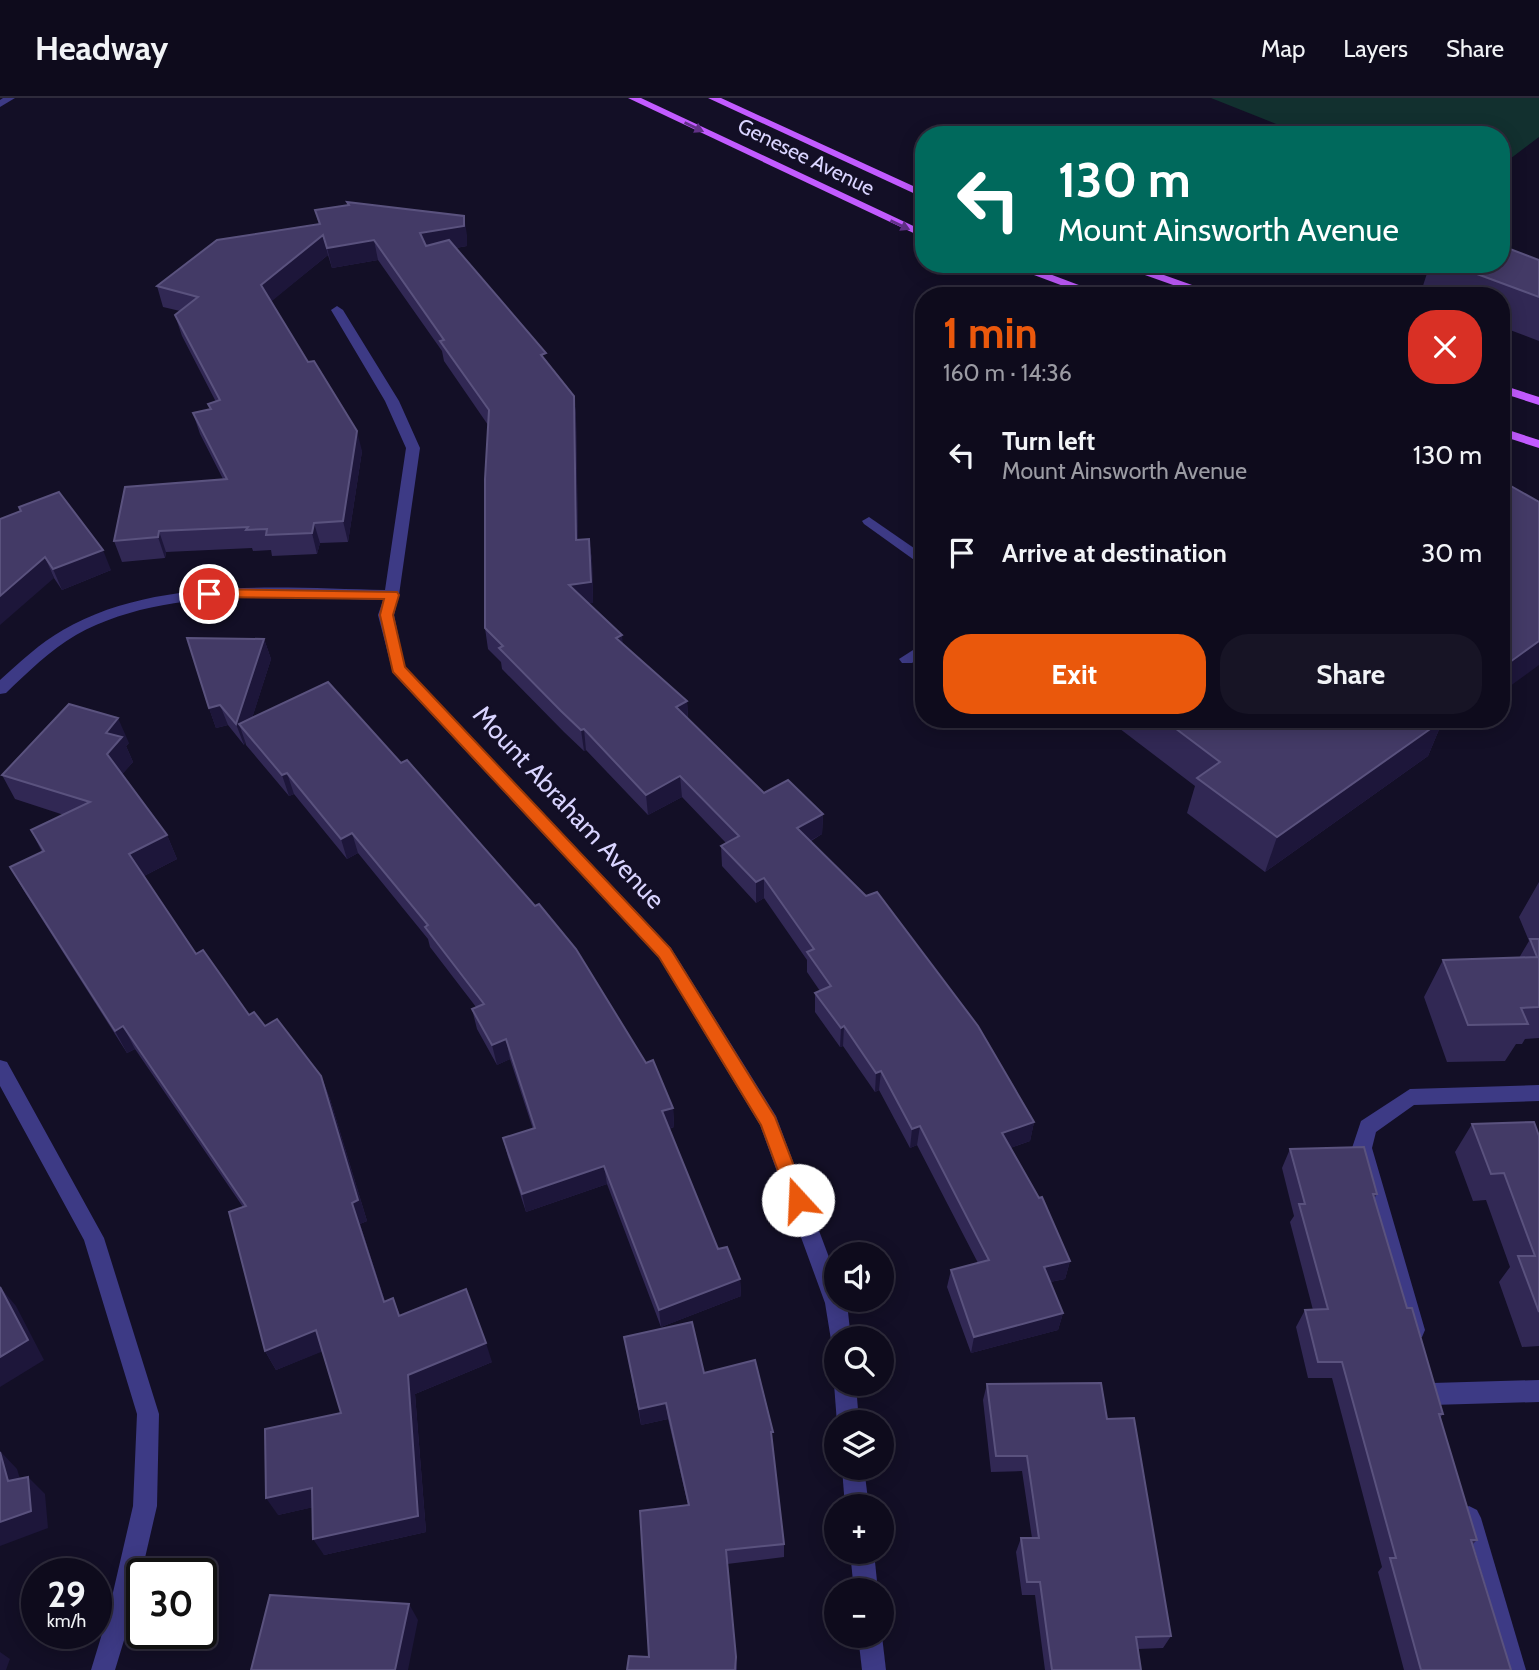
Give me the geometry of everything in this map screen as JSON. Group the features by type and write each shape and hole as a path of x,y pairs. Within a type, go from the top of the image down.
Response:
{"main road":[{"name":"Genesee Avenue","path":"633,98 915,231"},
{"name":"Genesee Avenue","path":"713,98 915,191"},
{"path":"1037,273 1076,287"},
{"path":"1147,273 1190,287"},
{"path":"1510,392 1539,401"},
{"path":"1510,435 1539,444"}],"street":[{"path":"0,104 10,98"},
{"name":"Mount Abraham Avenue","path":"337,310 392,401 413,448 392,595 386,615 398,669 665,953 769,1122 836,1303 839,1326"},
{"path":"869,521 915,555"},
{"path":"0,689 45,649 81,627 163,600 209,594 392,595"},
{"path":"907,659 915,654"},
{"path":"0,1068 94,1238 148,1414 145,1506 120,1614 103,1670"},
{"path":"1439,1420 1362,1148 1368,1127 1410,1097 1539,1093"},
{"path":"1432,1394 1539,1391"},
{"path":"1463,1499 1514,1670"},
{"path":"871,1648 874,1670"}],"green space":[{"path":"1211,98 1539,98 1539,137 1510,159 1510,126 1281,126"}],"building":[{"path":"347,202 464,216 464,226 420,233 426,246 449,240 546,353 541,355 574,396 576,540 589,539 591,582 569,585 622,635 616,638 687,701 676,707 764,793 788,780 823,814 797,828 866,896 877,892 978,1026 1034,1122 1002,1133 1039,1198 1042,1197 1070,1261 1044,1267 1063,1313 974,1337 951,1270 989,1260 920,1126 912,1129 881,1071 876,1073 844,1026 841,1028 815,993 831,986 807,952 814,949 764,878 756,882 721,846 739,836 680,776 646,795 584,729 581,730 561,711 499,648 503,646 485,628 485,479 489,410 374,240 327,248 323,235 261,285 308,362 314,361 357,431 343,521 314,523 312,533 266,535 267,529 246,530 248,527 159,531 158,537 114,541 125,487 227,479 193,413 211,409 208,404 220,400 175,315 198,297 157,286 217,240 320,224 315,210 349,205"},
{"path":"1510,249 1539,260 1539,297 1474,273 1510,273"},
{"path":"1510,486 1539,502 1539,641 1510,662"},
{"path":"59,492 103,550 53,569 45,557 0,596 0,519 21,511 19,507"},
{"path":"187,638 264,639 236,724 220,705 209,708"},
{"path":"328,682 401,763 407,760 535,906 539,904 576,949 646,1063 653,1060 673,1108 662,1111 718,1249 727,1247 740,1279 659,1310 604,1166 522,1194 503,1138 535,1128 506,1039 492,1045 472,1009 484,1004 425,927 428,925 352,833 341,839 287,773 282,775 239,724"},
{"path":"69,704 118,718 106,733 122,737 107,754 167,835 129,854 196,954 203,950 249,1015 254,1012 265,1026 277,1019 321,1076 358,1200 352,1203 384,1302 393,1298 399,1316 466,1289 486,1343 408,1375 418,1516 313,1539 312,1488 266,1498 265,1429 341,1413 316,1330 265,1351 229,1212 246,1206 123,1026 115,1031 10,867 44,851 31,830 90,802 2,775"},
{"path":"1175,728 1432,728 1277,837 1197,778 1220,762"},
{"path":"1530,939 1539,939 1539,1007 1521,1008 1528,1024 1468,1025 1443,960 1537,957"},
{"path":"1534,1122 1539,1136 1539,1312 1518,1256 1535,1256 1504,1173 1491,1174 1472,1124"},
{"path":"1364,1147 1377,1194 1373,1194 1407,1308 1412,1308 1443,1414 1439,1414 1477,1540 1471,1540 1511,1670 1421,1670 1390,1558 1396,1558 1342,1362 1318,1362 1305,1310 1328,1309 1299,1204 1305,1204 1290,1149"},
{"path":"0,1287 28,1340 0,1357"},
{"path":"692,1322 704,1373 755,1360 773,1432 784,1544 726,1550 735,1670 627,1670 629,1656 649,1657 640,1511 689,1505 666,1403 639,1409 624,1337"},
{"path":"1101,1383 1107,1419 1134,1418 1171,1636 1136,1637 1141,1670 1052,1670 1040,1582 1027,1582 1021,1538 1039,1538 1027,1456 996,1456 987,1384"},
{"path":"0,1452 8,1481 28,1477 31,1511 0,1522"},
{"path":"270,1595 409,1604 395,1670 251,1670"}],"route":[{"path":"209,594 392,595 386,615 398,669 665,953 769,1122 798,1200"}]}
